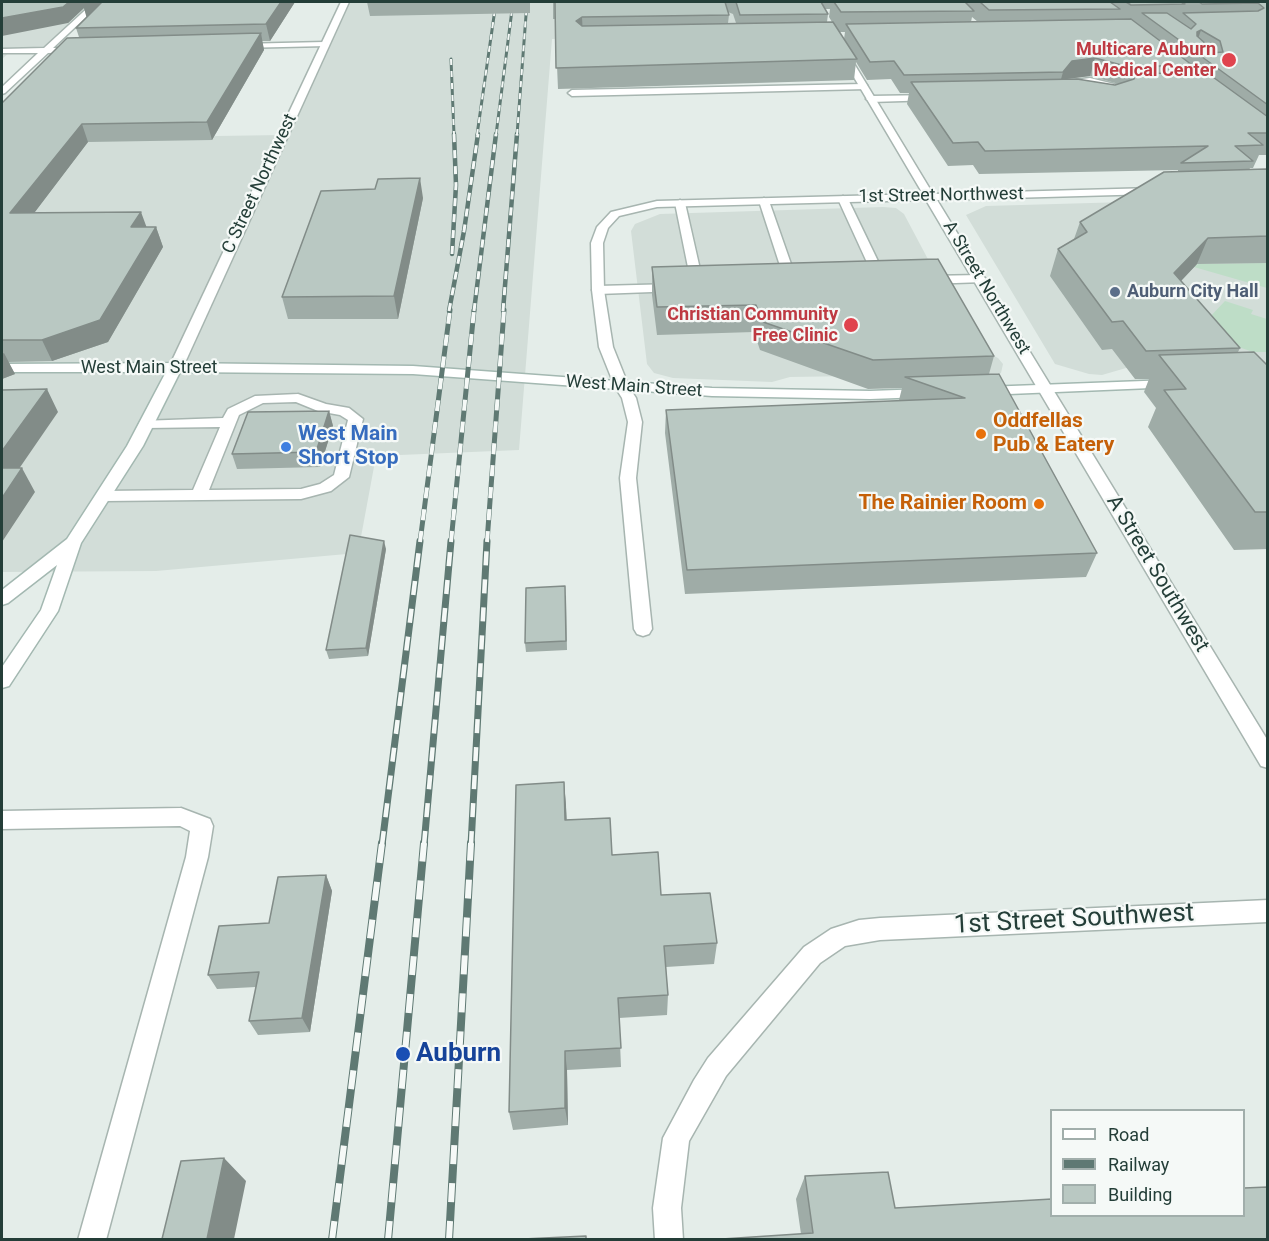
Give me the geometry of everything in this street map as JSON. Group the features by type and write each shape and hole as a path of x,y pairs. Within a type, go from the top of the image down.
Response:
{"street":[{"path":"2,91 98,2"},
{"name":"C Street Northwest","path":"73,543 104,496 176,367 345,2"},
{"path":"231,46 324,44"},
{"name":"A Street Northwest","path":"840,46 1047,389"},
{"path":"2,51 91,50"},
{"path":"1121,90 1123,96 1109,101 1086,100 1064,89 1065,86 1079,81 1101,82 1121,90 1132,90"},
{"path":"572,93 864,87"},
{"path":"1060,95 1072,95"},
{"path":"871,99 942,98"},
{"name":"1st Street Northwest","path":"598,290 597,243 603,227 615,214 645,206 680,203 1163,191"},
{"path":"843,199 882,282"},
{"path":"764,201 792,284"},
{"path":"643,628 628,478 635,422 629,398 622,387 606,347 598,290 704,287 680,203"},
{"path":"915,281 980,279"},
{"name":"West Main Street","path":"2,368 176,367 413,370 622,387 782,394 941,393"},
{"path":"976,391 1186,383"},
{"name":"A Street Southwest","path":"1047,389 1268,760"},
{"path":"104,496 301,494 325,488 341,477 356,419 345,411 323,408 298,398 260,399 231,417 199,495"},
{"path":"301,413 323,408"},
{"path":"146,424 257,417"},
{"path":"2,599 73,543"},
{"path":"2,681 49,610 73,543"},
{"path":"2,820 181,818 202,826 197,857 92,1239"},
{"name":"1st Street Southwest","path":"669,1239 667,1208 676,1138 717,1067 812,955 839,937 859,931 880,929 1268,911"}],"shaded area":[{"path":"2,2 98,2 44,51 11,51 2,59"},
{"path":"345,2 793,2 791,35 552,39 519,450 376,456 358,553 156,571 2,572 2,245 87,138 282,135"},
{"path":"1267,198 1267,363 1126,368 1102,375 1089,374 1055,364 966,215 986,206"},
{"path":"896,208 904,214 974,346 998,358 1003,364 1001,373 987,380 854,376 790,377 772,382 673,378 654,373 647,364 631,231 635,224 660,214"}],"green space":[{"path":"1267,263 1267,288 1194,267 1198,264"},
{"path":"1225,301 1253,310 1251,314 1267,319 1267,352 1253,352 1230,344 1208,319"}],"building":[{"path":"2,2 69,2 63,7 2,18"},
{"path":"102,2 281,2 266,24 76,28"},
{"path":"555,2 725,2 729,15 582,17 576,21 582,26 833,22 857,59 556,68"},
{"path":"736,2 821,2 828,14 740,15"},
{"path":"834,2 965,2 974,11 841,12"},
{"path":"980,2 1110,2 1120,9 989,10"},
{"path":"1126,2 1181,2 1185,4 1131,5"},
{"name":"Multicare Auburn Medical Center","path":"1199,2 1268,2 1268,105 1198,54 1223,52 1220,41 1201,30 1197,32 1197,36 1207,45 1186,45 1142,13 1167,13 1191,29 1196,24 1183,13 1258,11 1264,8 1258,3 1202,4"},
{"path":"1131,19 1192,65 1129,67 1095,58 1072,61 1063,72 904,75 894,61 870,62 846,24"},
{"path":"261,33 207,122 82,124 10,213 141,212 131,227 156,227 100,320 42,340 2,340 2,103 67,38"},
{"path":"1206,72 1268,117 1268,133 1248,133 1263,145 1235,146 1253,161 1181,163 1208,146 985,151 978,142 953,143 911,82 1077,79 1115,85 1134,79 1136,74"},
{"path":"1266,169 1268,171 1268,236 1208,238 1174,273 1240,348 1146,351 1123,321 1112,322 1058,249 1087,232 1080,222 1164,172"},
{"path":"420,178 394,296 282,297 321,191 375,189 378,179"},
{"path":"938,259 994,356 873,360 763,322 756,305 657,307 652,267"},
{"path":"1254,352 1268,366 1268,512 1255,512 1164,390 1186,389 1159,355"},
{"path":"999,374 1097,553 687,570 666,410 965,398 905,377"},
{"path":"47,389 2,451 2,390"},
{"path":"329,411 316,452 232,454 248,412"},
{"path":"2,468 22,468 2,498"},
{"path":"350,535 384,541 366,648 326,650"},
{"path":"565,586 566,641 525,643 526,588"},
{"path":"564,782 565,820 610,818 612,855 658,852 661,895 710,893 717,943 664,946 668,995 618,998 621,1048 565,1051 565,1108 509,1112 516,785"},
{"path":"326,875 302,1018 249,1021 259,972 208,975 219,926 269,923 278,877"},
{"path":"224,1158 207,1239 162,1239 181,1161"},
{"path":"888,1172 895,1208 1050,1199 1050,1217 1245,1217 1245,1188 1268,1187 1268,1239 722,1239 813,1233 805,1176"},
{"path":"586,1236 586,1239 523,1239"}],"railway":[{"path":"477,135 496,2"},
{"path":"496,135 513,2"},
{"path":"517,135 527,2"},
{"path":"451,59 454,135"},
{"path":"452,254 456,185 454,134"},
{"path":"449,311 464,231 478,134"},
{"path":"474,311 496,134"},
{"path":"503,311 517,134"},
{"path":"420,542 450,310"},
{"path":"451,542 474,310"},
{"path":"487,542 504,310"},
{"path":"382,845 420,541"},
{"path":"424,845 451,541"},
{"path":"471,845 487,541"},
{"path":"332,1240 382,843"},
{"path":"388,1240 424,843"},
{"path":"449,1240 471,843"}],"place":[{"name":"Multicare Auburn Medical Center","path":"1229,60"},
{"name":"Auburn City Hall","path":"1115,292"},
{"name":"Christian Community Free Clinic","path":"851,325"},
{"name":"Oddfellas Pub & Eatery","path":"981,434"},
{"name":"West Main Short Stop","path":"286,447"},
{"name":"The Rainier Room","path":"1039,504"},
{"name":"Auburn","path":"403,1054"}]}
